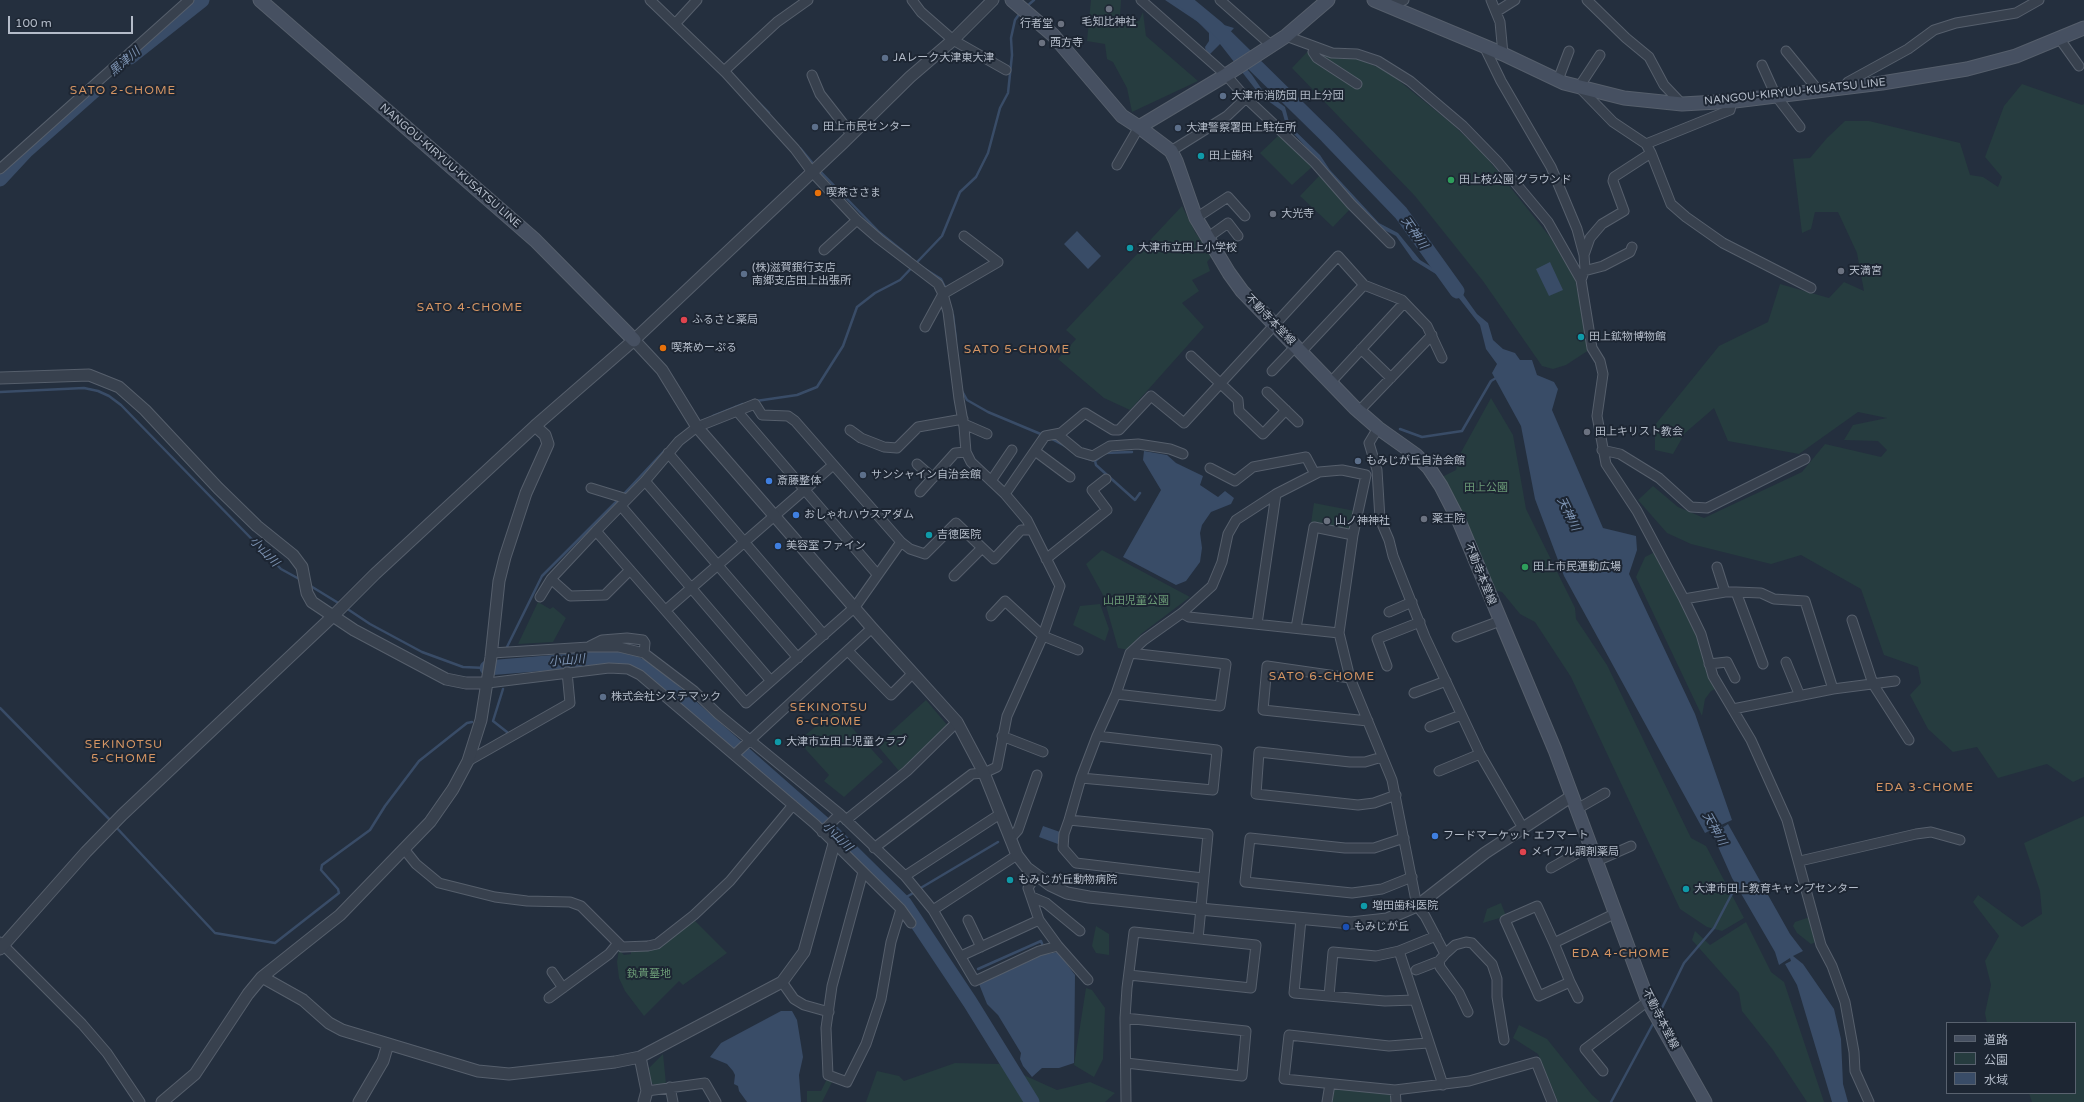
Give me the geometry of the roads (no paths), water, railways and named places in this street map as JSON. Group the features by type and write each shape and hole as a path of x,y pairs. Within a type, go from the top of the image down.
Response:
{"main road":[{"name":"NANGOU-KIRYUU-KUSATSU LINE","path":"260,0 535,240 634,340"},
{"path":"1012,0 1053,35 1122,116 1139,127 1270,47 1286,36 1328,0"},
{"name":"NANGOU-KIRYUU-KUSATSU LINE","path":"1374,0 1503,54 1558,80 1579,87 1624,98 1682,104 1732,102 1967,69 2016,56 2084,28"},
{"name":"不動寺本堂線","path":"1139,127 1170,151 1176,161 1196,218 1207,238 1242,291 1330,383 1359,411 1378,428 1416,455 1429,468 1441,486 1458,521 1572,796 1648,1001 1705,1102"}],"street":[{"path":"0,169 189,0"},
{"path":"650,0 724,71 795,149 812,172 857,220 879,239 938,284 943,294 948,312 966,452 970,462 1005,494 1027,520 1060,586 1043,636 1007,716 997,767 984,774 972,774 874,848"},
{"path":"675,24 697,0"},
{"path":"724,71 777,22 808,0"},
{"path":"912,0 921,12 953,40 1006,70"},
{"path":"140,1102 107,1053 82,1024 1,945 122,815 332,617 375,574 535,426 634,340 852,135 910,77 953,40 993,0"},
{"path":"1141,0 1146,7 1226,75 1246,98 1315,162 1351,204 1390,243"},
{"path":"1220,0 1270,47"},
{"path":"1389,6 1404,0"},
{"path":"1491,0 1500,22 1503,54"},
{"path":"1496,12 1515,0"},
{"path":"1587,0 1626,38 1649,57 1664,85 1682,104"},
{"path":"1844,87 1848,82 1908,49 1934,30 1956,23 2016,13 2039,0"},
{"path":"1286,36 1332,53 1358,54 1378,61 1393,68 1410,81 1457,121 1497,161 1548,222 1581,280 1592,348 1600,361 1603,374 1597,416 1602,450 1606,464 1637,511 1684,599 1701,634 1713,676 1751,740 1787,820 1800,861 1821,945 1832,966 1845,1002 1854,1052 1855,1071 1869,1102"},
{"path":"2059,38 2079,66"},
{"path":"1484,46 1501,81 1552,166 1577,229 1584,255 1584,271 1581,280"},
{"path":"1315,47 1314,52 1317,58 1357,84"},
{"path":"1558,80 1568,51"},
{"path":"1786,51 1818,90"},
{"path":"1600,55 1579,87 1613,122 1646,144 1671,204 1686,217 1745,256 1810,288"},
{"path":"1762,65 1776,96 1800,127"},
{"path":"812,75 820,94 852,135"},
{"path":"1170,151 1227,116 1246,98"},
{"path":"1646,144 1730,110 1732,102"},
{"path":"1117,165 1139,127"},
{"path":"1584,255 1590,238 1602,224 1624,211 1613,181 1614,177 1651,153"},
{"path":"1196,218 1228,197 1245,216"},
{"path":"824,250 857,220"},
{"path":"1207,238 1228,223 1238,236"},
{"path":"925,327 943,294 1002,260 964,236"},
{"path":"1584,271 1603,266 1630,252 1632,247"},
{"path":"1005,494 1045,436 1061,433 1085,413 1113,430 1120,430 1151,396 1184,423 1338,256 1364,285 1404,303 1427,326 1442,358"},
{"path":"1272,371 1298,350 1364,285"},
{"path":"1330,383 1404,303"},
{"path":"1359,411 1432,335"},
{"path":"634,340 662,370 697,427 872,628 957,722 984,774 1017,855 1027,868 1050,885 1067,893 1200,909 1351,923 1387,919 1417,906 1486,853 1572,796"},
{"path":"1362,349 1391,378"},
{"path":"1191,356 1238,400 1240,411 1263,434 1286,410"},
{"path":"0,378 89,375 119,387 145,410 218,488 257,526 293,555 304,572 306,593 312,602 332,617 354,630 446,679 466,683 488,678 609,668 628,669 640,675 793,805 901,909 911,923"},
{"path":"1267,392 1298,422"},
{"path":"540,597 550,578 645,481 679,441 697,427 756,404 762,415 788,416 795,421 901,542 910,549 925,554 956,523 994,559 1021,530 1032,530"},
{"path":"737,411 804,491 877,574"},
{"path":"850,430 861,438 884,447 897,448 918,427 963,422 987,434"},
{"path":"162,1102 195,1074 248,994 262,977 340,915 430,822 453,789 468,761 481,720 491,655 499,581 505,557 526,493 548,444 545,436 535,426"},
{"path":"1378,428 1369,443 1377,470 1380,519 1420,622 1461,715 1480,754 1522,828"},
{"path":"1057,434 1079,452 1094,456 1110,446 1138,444 1170,449 1183,454"},
{"path":"991,481 1012,450"},
{"path":"1602,450 1620,454 1659,478 1691,506 1707,508 1806,459"},
{"path":"1035,451 1070,477"},
{"path":"920,492 955,453 966,452"},
{"path":"668,453 824,635"},
{"path":"1210,468 1235,481 1253,467 1306,457 1314,474"},
{"path":"917,464 933,478"},
{"path":"666,610 833,465"},
{"path":"1203,878 1076,863 1063,848 1064,834 1081,778 1097,736 1116,694 1130,653 1144,640 1182,613 1212,586 1222,562 1228,534 1236,520 1276,494 1314,474 1324,471 1342,470 1366,475 1354,535 1339,633 1350,678 1396,795 1417,906 1425,916 1436,936 1442,958 1440,967 1459,993 1468,1012"},
{"path":"1046,559 1107,510 1092,490 1106,479"},
{"path":"645,481 716,566 798,658"},
{"path":"591,488 624,502 692,588 771,681"},
{"path":"1256,624 1276,494"},
{"path":"1296,628 1314,527 1354,535"},
{"path":"596,531 746,703 855,607 901,542"},
{"path":"954,576 982,548"},
{"path":"1717,567 1725,592"},
{"path":"550,578 570,596 605,595 630,570"},
{"path":"1684,599 1725,592 1736,592 1761,593 1774,599 1805,601 1833,689"},
{"path":"1736,592 1763,664"},
{"path":"991,616 1005,601 1043,636 1078,650"},
{"path":"1389,612 1412,602"},
{"path":"1182,613 1189,617 1339,633"},
{"path":"1852,620 1873,684 1909,740"},
{"path":"1387,666 1376,639 1420,622"},
{"path":"1457,637 1500,622"},
{"path":"734,755 749,739 872,628"},
{"path":"589,647 602,640 632,638 643,640 645,643 644,653"},
{"path":"491,655 589,647 619,647 644,653 694,691 718,714 843,817 905,876 933,910 975,981 1039,951 1058,946"},
{"path":"848,651 891,695 913,673"},
{"path":"1116,694 1220,706 1226,664 1130,653"},
{"path":"1710,664 1727,662 1735,678"},
{"path":"1786,662 1800,696"},
{"path":"1350,678 1267,666 1263,710 1368,721"},
{"path":"468,761 570,703 567,672"},
{"path":"1414,693 1446,681"},
{"path":"1733,709 1833,689 1895,681"},
{"path":"1430,727 1461,715"},
{"path":"822,832 907,771 957,722"},
{"path":"1002,736 1043,752"},
{"path":"1081,778 1213,790 1217,750 1097,736"},
{"path":"1382,757 1365,762 1350,762 1258,752 1256,794 1339,805 1374,803 1396,795"},
{"path":"1438,771 1480,754"},
{"path":"1010,838 1018,830 1038,775"},
{"path":"1577,809 1605,793"},
{"path":"404,849 416,864 439,883 495,897 527,901 570,902 580,906 622,947 657,944 694,915 730,881 793,805"},
{"path":"905,876 1000,814"},
{"path":"1069,820 1208,834 1198,939"},
{"path":"1800,861 1916,834 1931,832 1960,840"},
{"path":"1404,838 1374,848 1345,848 1250,838 1245,882 1352,893 1382,889 1412,877"},
{"path":"262,977 303,1000 329,1023 342,1030 478,1071 493,1074 527,1073 610,1064 640,1056 782,982 804,952 834,844"},
{"path":"1552,868 1590,846"},
{"path":"1596,861 1631,846"},
{"path":"933,910 1017,855"},
{"path":"863,872 832,986 826,1028 828,1075 847,1082 866,1044 881,999 891,942 901,909"},
{"path":"1036,875 1028,888 1039,920 1058,946 1088,980"},
{"path":"1032,897 1046,903 1080,931"},
{"path":"1570,982 1539,996 1505,920 1537,906 1578,998"},
{"path":"1554,943 1616,913"},
{"path":"1301,919 1294,993 1385,1001 1414,1000"},
{"path":"968,920 981,947"},
{"path":"961,956 1039,920"},
{"path":"1126,1102 1125,1018 1129,974 1134,932 1256,945 1251,988 1129,974"},
{"path":"1329,996 1333,952 1376,956 1398,951 1436,936"},
{"path":"1416,970 1442,958 1455,945 1466,942 1472,944 1492,964 1496,974 1504,1040"},
{"path":"549,998 610,954 618,943"},
{"path":"1398,951 1443,1085"},
{"path":"552,972 563,988"},
{"path":"782,982 794,999 804,1005 828,1012"},
{"path":"1603,1070 1585,1049 1648,1001"},
{"path":"1125,1018 1246,1031 1242,1076 1126,1063"},
{"path":"1428,1042 1389,1046 1289,1035 1284,1079 1395,1090 1469,1081 1536,1062 1550,1102"},
{"path":"359,1102 383,1061 388,1044"},
{"path":"640,1056 647,1090 644,1102"},
{"path":"647,1090 705,1083 716,1102"},
{"path":"1327,1102 1330,1084"},
{"path":"670,1087 672,1102"},
{"path":"1395,1090 1396,1102"}],"water":[{"path":"1165,0 1178,0 1216,31 1224,25 1234,28 1223,40 1252,75 1263,91 1285,107 1290,126 1320,155 1330,170 1379,223 1398,233 1420,260 1448,277 1459,289 1477,314 1488,323 1493,340 1503,349 1515,353 1520,360 1532,360 1537,375 1554,382 1558,389 1552,410 1603,528 1636,536 1637,550 1629,574 1695,714 1732,820 1721,825 1722,828 1728,824 1790,934 1803,951 1793,956 1803,964 1834,1009 1841,1039 1843,1084 1848,1102 1832,1102 1797,985 1785,964 1791,961 1790,958 1779,965 1775,952 1732,878 1712,833 1717,830 1717,827 1705,833 1564,576 1535,499 1521,426 1492,373 1497,364 1486,349 1480,325 1444,279 1413,260 1396,236 1382,229 1336,185 1312,154 1286,125 1282,111 1260,95 1220,44 1207,57 1205,47 1209,41 1209,33 1198,22"},
{"path":"1077,231 1101,256 1088,269 1064,244"},
{"path":"1550,262 1563,290 1549,296 1536,269"},
{"path":"1144,451 1167,455 1176,463 1203,476 1200,485 1218,497 1225,491 1234,498 1231,504 1211,512 1202,525 1200,533 1202,548 1200,562 1186,581 1176,585 1123,557 1161,490 1143,460"},
{"path":"1043,826 1060,832 1058,844 1039,837"},
{"path":"1058,952 1075,975 1074,1063 1059,1068 1042,1068 1032,1077 1023,1066 1020,1059 1021,1053 998,1015 987,1004 979,984 1042,955"},
{"path":"781,1011 792,1011 797,1020 803,1057 799,1075 801,1102 747,1102 739,1091 738,1086 734,1084 735,1075 733,1071 727,1064 710,1057 721,1043"}],"waterway":[{"name":"黒津川","path":"130,57 202,0"},
{"path":"1026,7 1034,0"},
{"name":"天神川","path":"1183,0 1217,28 1327,136 1401,213 1457,291"},
{"path":"756,401 797,395 817,387 843,346 857,307 875,293 900,280 942,236 960,192 976,177 988,153 1000,108 1008,93 1012,55 1011,38 1015,20 1020,13"},
{"name":"黒津川","path":"0,179 26,151 95,90"},
{"path":"758,102 769,113"},
{"path":"800,148 815,166"},
{"path":"818,169 879,232 910,257"},
{"path":"925,269 941,279 946,289"},
{"path":"953,315 956,340"},
{"path":"1400,429 1422,437 1462,431 1491,381 1496,378"},
{"name":"小山川","path":"0,392 84,388 98,391 109,396 121,405 281,569 301,580"},
{"path":"962,391 967,400 988,412 1043,435"},
{"path":"713,416 743,404"},
{"path":"1050,438 1065,446"},
{"path":"622,496 665,450"},
{"path":"1083,457 1095,461 1105,453 1132,452"},
{"path":"1095,461 1096,465 1135,500 1140,493"},
{"path":"506,649 542,576 619,499"},
{"name":"小山川","path":"309,585 340,604"},
{"name":"小山川","path":"346,608 370,624 422,652 463,667 486,668"},
{"name":"小山川","path":"487,668 608,658 630,661 650,671 826,826 904,903 970,1002 1032,1102"},
{"path":"503,689 493,721 507,732"},
{"path":"0,708 112,822"},
{"path":"115,826 215,933 275,943 339,893 338,889 321,870 322,865 370,830 385,806 419,761 467,723 472,722"},
{"path":"919,889 998,842"},
{"path":"1660,1012 1684,963 1714,928 1738,882"},
{"path":"901,900 915,892"},
{"path":"978,969 1041,941 1046,954"},
{"path":"1611,1102 1654,1022"}],"place":[{"name":"毛知比神社","path":"1109,9"},
{"name":"行者堂","path":"1061,24"},
{"name":"西方寺","path":"1042,43"},
{"name":"JAレーク大津東大津","path":"885,58"},
{"name":"大津市消防団 田上分団","path":"1223,96"},
{"name":"田上市民センター","path":"815,127"},
{"name":"大津警察署田上駐在所","path":"1178,128"},
{"name":"田上歯科","path":"1201,156"},
{"name":"田上枝公園 グラウンド","path":"1451,180"},
{"name":"喫茶ささま","path":"818,193"},
{"name":"大光寺","path":"1273,214"},
{"name":"大津市立田上小学校","path":"1130,248"},
{"name":"天満宮","path":"1841,271"},
{"name":"(株)滋賀銀行支店 南郷支店田上出張所","path":"744,274"},
{"name":"ふるさと薬局","path":"684,320"},
{"name":"田上鉱物博物館","path":"1581,337"},
{"name":"喫茶めーぷる","path":"663,348"},
{"name":"田上キリスト教会","path":"1587,432"},
{"name":"もみじが丘自治会館","path":"1358,461"},
{"name":"サンシャイン自治会館","path":"863,475"},
{"name":"斎藤整体","path":"769,481"},
{"name":"おしゃれハウスアダム","path":"796,515"},
{"name":"薬王院","path":"1424,519"},
{"name":"山ノ神神社","path":"1327,521"},
{"name":"吉徳医院","path":"929,535"},
{"name":"美容室 ファイン","path":"778,546"},
{"name":"田上市民運動広場","path":"1525,567"},
{"name":"株式会社システマック","path":"603,697"},
{"name":"大津市立田上児童クラブ","path":"778,742"},
{"name":"フードマーケット エフマート","path":"1435,836"},
{"name":"メイプル調剤薬局","path":"1523,852"},
{"name":"もみじが丘動物病院","path":"1010,880"},
{"name":"大津市田上教育キャンプセンター","path":"1686,889"},
{"name":"増田歯科医院","path":"1364,906"},
{"name":"もみじが丘","path":"1346,927"}],"district":[{"name":"SATO 2-CHOME","path":"123,91"},
{"name":"SATO 4-CHOME","path":"470,308"},
{"name":"SATO 5-CHOME","path":"1017,350"},
{"name":"SATO 6-CHOME","path":"1322,677"},
{"name":"SEKINOTSU 6-CHOME","path":"829,715"},
{"name":"SEKINOTSU 5-CHOME","path":"124,752"},
{"name":"EDA 3-CHOME","path":"1925,788"},
{"name":"EDA 4-CHOME","path":"1621,954"}],"park label":[{"name":"田上公園","path":"1486,488"},
{"name":"山田児童公園","path":"1136,601"},
{"name":"釻貴墓地","path":"649,974"}]}
